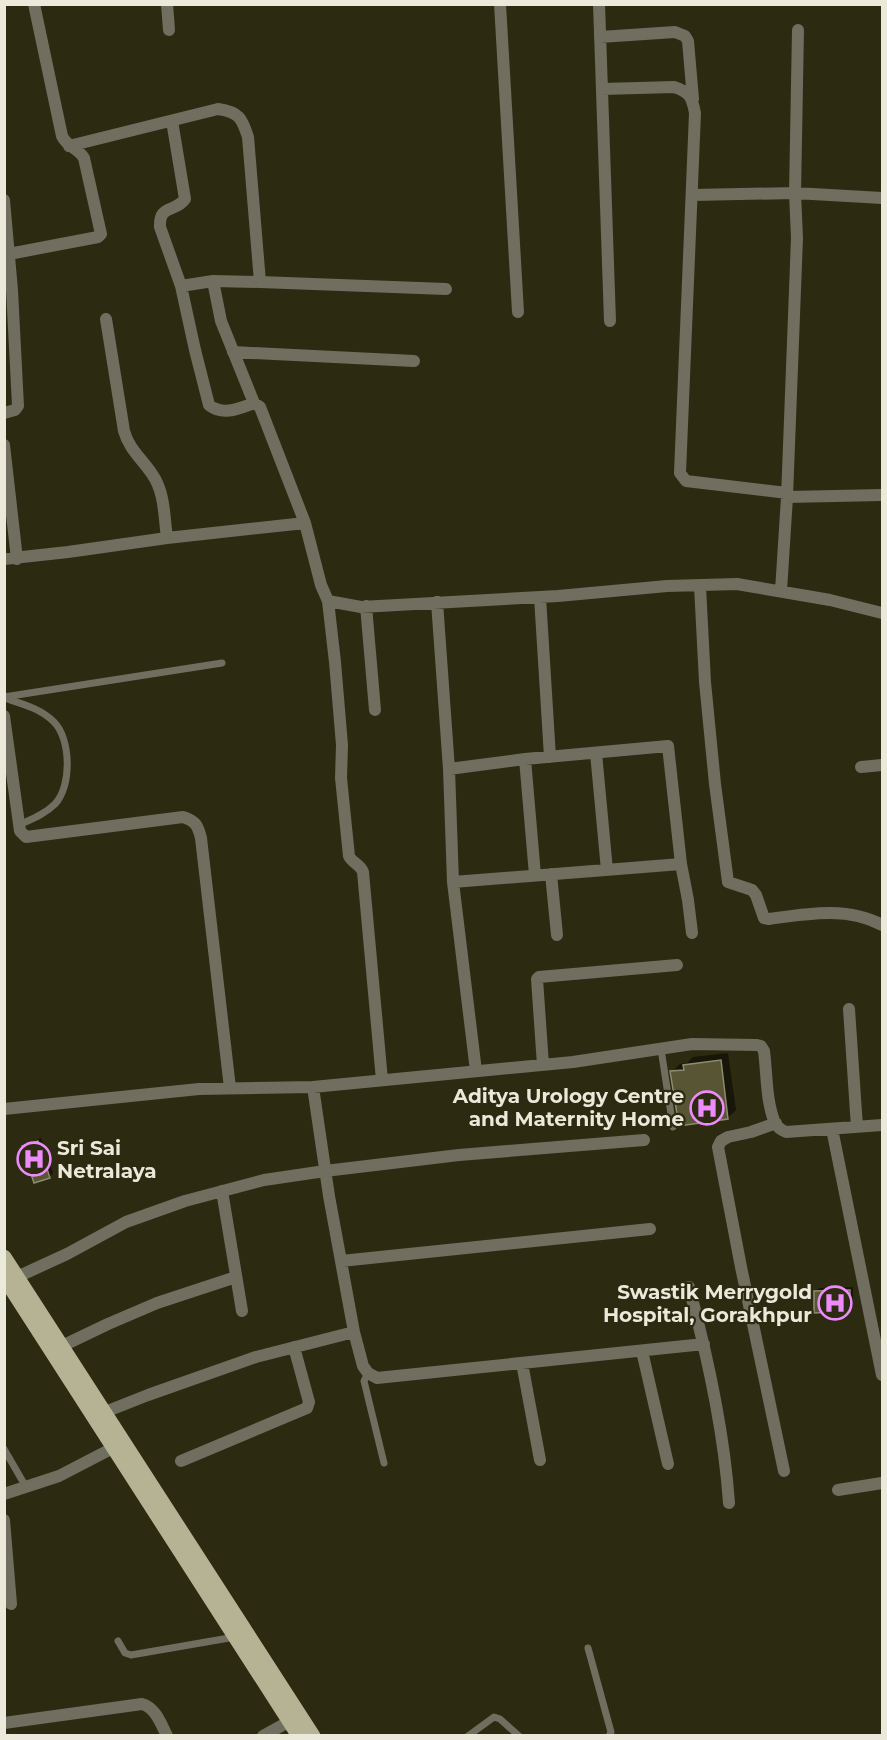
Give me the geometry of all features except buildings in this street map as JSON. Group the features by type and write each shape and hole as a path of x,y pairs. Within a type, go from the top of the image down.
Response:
{"main road":[{"path":"4,1257 11,1277 113,1448 299,1736"},
{"path":"11,1277 62,1346 314,1736"}],"street":[{"path":"9,254 98,237 101,234 84,158 77,150 69,146 62,136 34,4"},
{"path":"167,4 169,30"},
{"path":"500,4 518,312"},
{"path":"599,4 610,321"},
{"path":"781,591 787,495 796,238 798,30"},
{"path":"600,37 675,33 685,36 688,41 695,113 680,473 686,481 787,495 882,495"},
{"path":"602,89 674,87 686,90 693,100"},
{"path":"69,146 218,110 232,111 242,120 248,137 260,282"},
{"path":"172,121 184,199 179,206 162,213 160,227 181,286 209,405 224,412 254,404"},
{"path":"692,195 795,193 882,198"},
{"path":"4,200 18,406 15,410 4,413"},
{"path":"181,286 213,281 446,289"},
{"path":"213,281 221,321 254,404 260,407 264,414 305,523 321,585 328,601 342,745 341,778 349,856 363,872 382,1080"},
{"path":"106,319 127,442 153,475 159,487 167,538"},
{"path":"233,352 414,362"},
{"path":"4,445 11,559 167,538 305,523"},
{"path":"328,601 366,606 540,597 667,586 737,584 830,600 882,613"},
{"path":"700,585 705,682 728,882 752,890 764,918 841,913 882,925"},
{"path":"540,597 550,757"},
{"path":"438,603 449,769 453,882 476,1071"},
{"path":"366,606 375,710"},
{"path":"4,716 20,831 26,837 183,818 192,820 198,828 230,1089"},
{"path":"449,769 525,759 668,746 681,864 692,933"},
{"path":"596,753 607,870"},
{"path":"525,759 535,875"},
{"path":"861,767 882,765"},
{"path":"453,882 681,864"},
{"path":"551,874 557,935"},
{"path":"543,1065 537,978 677,965"},
{"path":"849,1010 857,1127"},
{"path":"4,1109 199,1089 313,1087 573,1062 692,1044 757,1045 762,1046 764,1051 770,1104 780,1129 786,1132 882,1125"},
{"path":"313,1087 325,1171 354,1332 363,1366 368,1373 377,1378 704,1344"},
{"path":"776,1123 728,1137 721,1141 718,1148 784,1471"},
{"path":"832,1130 882,1375"},
{"path":"11,1277 67,1254 126,1222 185,1201 264,1180 459,1155 644,1140"},
{"path":"222,1191 242,1311"},
{"path":"341,1262 650,1229"},
{"path":"62,1346 158,1303 236,1277"},
{"path":"689,1287 714,1389 729,1503"},
{"path":"105,1412 256,1357 354,1332"},
{"path":"181,1461 307,1408 309,1402 294,1347"},
{"path":"642,1351 668,1464"},
{"path":"522,1363 540,1460"},
{"path":"4,1494 74,1470 113,1448"},
{"path":"838,1490 882,1483"},
{"path":"4,1520 11,1604"},
{"path":"4,1723 142,1704 154,1712 167,1736"},
{"path":"263,1736 290,1721"}],"lane":[{"path":"4,698 222,663"},
{"path":"4,698 40,710 56,723 65,743 68,763 65,786 56,803 40,815 19,825"},
{"path":"661,1049 673,1127"},
{"path":"368,1373 364,1381 384,1462"},
{"path":"4,1449 26,1487"},
{"path":"118,1641 125,1653 131,1655 235,1637"},
{"path":"588,1648 611,1732 609,1736"},
{"path":"468,1736 494,1717 500,1719 519,1736"}],"place":[{"name":"Aditya Urology Centre and Maternity Home","path":"707,1108"},
{"name":"Sri Sai Netralaya","path":"34,1159"},
{"name":"Swastik Merrygold Hospital, Gorakhpur","path":"835,1303"}]}
